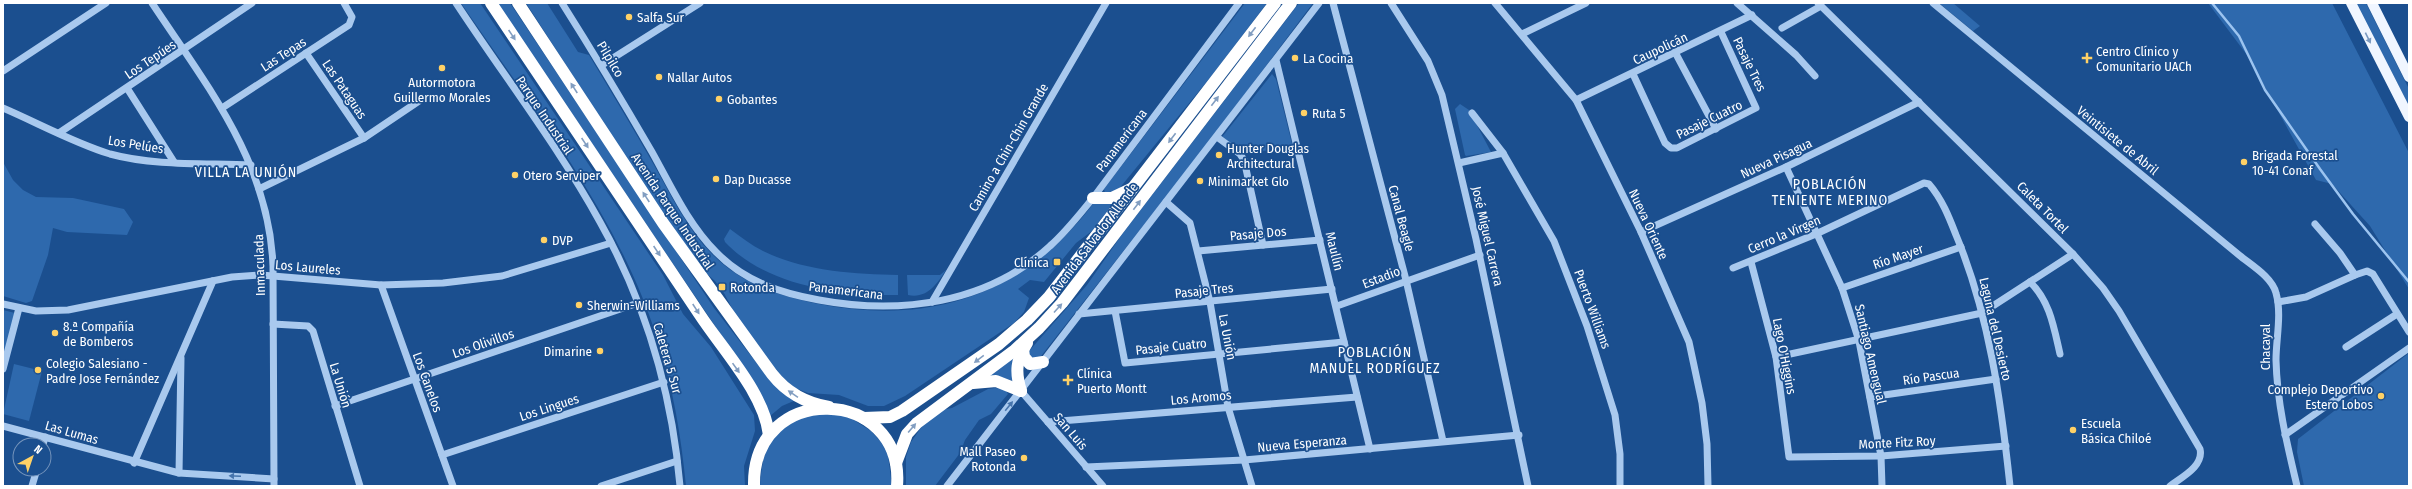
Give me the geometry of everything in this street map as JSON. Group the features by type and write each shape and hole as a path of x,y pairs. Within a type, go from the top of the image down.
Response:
{"highway":[{"path":"491,3 756,396 765,414 769,435"},
{"name":"Avenida Parque Industrial","path":"518,3 663,222 772,374 784,388 799,398 853,413 864,418"},
{"name":"Avenida Salvador Allende","path":"864,418 890,417 902,411 973,363 1010,335 1049,297 1136,186 1275,3"},
{"name":"Avenida Salvador Allende","path":"896,463 904,440 911,429 924,416 970,384 1039,328 1066,298 1291,3"},
{"path":"1093,198 1118,196 1136,186"},
{"path":"1021,391 1016,368 1023,349 1039,328"},
{"path":"1023,349 1024,357 1030,364 1043,362"},
{"path":"970,384 996,382 1021,391"},
{"path":"754,486 757,459 769,435 785,419 795,414 817,408 829,407"},
{"path":"864,418 884,438 896,463 897,486"}],"main road":[{"path":"2351,3 2409,117"},
{"path":"2372,3 2409,77"}],"street":[{"path":"3,71 106,3"},
{"name":"Inmaculada","path":"152,3 222,108 236,132 251,165 272,237 274,482"},
{"name":"Los Tepúes","path":"59,133 252,3"},
{"name":"Las Tepas","path":"222,108 349,25 352,17 344,3"},
{"name":"Parque Industrial","path":"456,3 590,205 611,243"},
{"name":"Pilpilco","path":"562,3 602,65 638,128"},
{"path":"602,65 700,3"},
{"name":"Camino a Chin-Chin Grande","path":"932,302 1106,3"},
{"name":"Panamericana","path":"638,128 699,232 717,253 744,274 781,291 840,304 880,307 932,302 980,289 1020,269 1062,234 1093,198 1239,3"},
{"path":"947,486 1079,314 1218,137 1319,3"},
{"name":"Canal Beagle","path":"1333,3 1406,280 1443,440"},
{"name":"José Miguel Carrera","path":"1392,3 1414,36 1436,77 1459,163 1480,255 1519,435 1528,486"},
{"name":"Nueva Oriente","path":"1495,3 1576,100 1641,232 1689,342 1702,403 1707,444 1708,486"},
{"path":"1522,34 1586,3"},
{"path":"1737,3 1796,55 1815,76"},
{"name":"Veintisiete de Abril","path":"1933,3 2266,277 2276,293 2278,302"},
{"path":"1782,28 1819,5"},
{"name":"Caleta Tortel","path":"1819,5 2073,254 2103,288 2119,311 2200,449 2201,454 2197,464 2170,486"},
{"name":"Caupolicán","path":"1576,100 1676,54 1752,15"},
{"name":"Pasaje Tres","path":"1721,32 1756,108"},
{"name":"Las Pataguas","path":"306,53 364,138"},
{"path":"1676,54 1716,129"},
{"name":"Maullín","path":"1276,60 1337,306 1344,342 1370,449"},
{"name":"Pasaje Cuatro","path":"1633,74 1665,143 1671,148 1677,148 1756,108"},
{"path":"127,88 174,162"},
{"path":"259,189 364,138 419,101"},
{"name":"Nueva Pisagua","path":"1641,232 1786,167 1919,102"},
{"name":"Los Pelúes","path":"3,108 110,154 174,162 251,165"},
{"name":"Puerto Williams","path":"1472,113 1503,153 1554,241 1587,326 1615,415 1620,454 1620,486"},
{"path":"1218,137 1240,154 1244,160 1263,245"},
{"path":"1459,163 1503,153"},
{"name":"Santiago Amengual","path":"1786,167 1842,288 1859,341 1881,456 1882,486"},
{"name":"Cerro la Virgen","path":"1733,268 1751,262 1816,234 1924,183 1931,187"},
{"name":"Laguna del Desierto","path":"1931,187 1943,205 1961,247 1973,280 1982,314 1996,379 2006,446 2010,486"},
{"name":"La Unión","path":"1166,202 1190,223 1210,302 1220,353 1228,407 1252,486"},
{"path":"2315,224 2340,253 2355,276"},
{"name":"Pasaje Dos","path":"1198,251 1320,240"},
{"name":"Los Laureles","path":"3,304 43,312 68,310 232,277 273,276 381,285 443,283 502,276 611,243"},
{"name":"Caletera 5 Sur","path":"611,243 638,303 664,382 672,421 680,486"},
{"name":"Río Mayer","path":"1842,288 1961,247"},
{"path":"1776,357 1859,341 1982,314 2073,254"},
{"name":"Estadio","path":"1337,306 1406,280 1480,255"},
{"name":"Lago O'Higgins","path":"1751,262 1776,357 1789,457"},
{"path":"2278,302 2306,297 2367,271 2373,274 2409,332"},
{"path":"134,463 213,281"},
{"path":"2030,282 2043,299 2052,319 2060,354"},
{"name":"Los Canelos","path":"381,285 453,486"},
{"name":"Pasaje Tres","path":"1079,314 1332,289"},
{"name":"Chacayal","path":"2278,302 2276,360 2285,435 2297,486"},
{"name":"Los Olivillos","path":"335,406 638,303"},
{"path":"3,369 19,308"},
{"name":"Pasaje Cuatro","path":"1115,311 1125,363 1344,342"},
{"path":"2346,347 2397,314"},
{"name":"La Unión","path":"273,324 311,328 360,486"},
{"path":"2285,435 2409,348"},
{"path":"179,473 181,354"},
{"name":"Río Pascua","path":"1870,397 1996,379"},
{"name":"Los Lingues","path":"442,455 664,382"},
{"name":"San Luis","path":"1021,391 1103,486"},
{"name":"Los Aromos","path":"1048,422 1357,397"},
{"name":"Las Lumas","path":"3,426 45,437"},
{"name":"Nueva Esperanza","path":"1086,467 1244,460 1370,449 1443,440 1519,435"},
{"name":"Las Lumas","path":"52,439 134,463 179,473 274,482"},
{"name":"Monte Fitz Roy","path":"1789,457 1881,456 2006,446"},
{"path":"602,486 677,461"}],"shaded area":[{"path":"461,3 480,3 663,275 683,314 711,347 754,415 755,431 744,466 745,486 686,486 676,411 663,356 640,292 620,248 597,205 571,164"},
{"path":"497,3 510,3 714,308 766,375 796,400 782,406 770,416 734,354"},
{"path":"526,3 547,3 578,52 589,55 687,223 703,244 712,254 736,273 748,281 775,293 819,304 860,310 899,310 936,306 972,296 1005,281 1036,261 1066,235 1093,204 1114,202 1092,231 1076,243 1044,282 1030,280 1018,289 1029,298 1024,312 1014,323 905,396 884,406 868,406 839,395 808,393 795,388 781,376 737,318 724,293 715,281 699,267 649,194"},
{"path":"1245,3 1267,3 1213,74 1118,190 1105,193 1104,189"},
{"path":"1299,3 1313,3 1215,134 1038,360 1033,362 1028,353 1030,350 1087,285 1123,233"},
{"path":"1939,3 1953,3 1980,26 1973,31"},
{"path":"2208,3 2332,3 2409,153 2409,289 2370,226 2332,184 2316,180 2247,55"},
{"path":"2356,3 2366,3 2409,89 2409,106"},
{"path":"1272,74 1276,79 1293,148 1242,153 1222,137"},
{"path":"1460,104 1469,110 1491,152 1465,155 1455,109"},
{"path":"3,162 13,180 23,190 36,197 73,198 124,209 133,222 127,235 67,232 53,228 48,255 32,301 26,303 3,296"},
{"path":"730,229 750,244 763,251 778,258 795,263 846,272 898,275 898,295 876,295 829,290 783,278 761,269 742,257 725,242 724,239"},
{"path":"946,270 935,285 926,293 915,296 908,295 907,275 940,275"},
{"path":"3,310 15,313 3,358"},
{"path":"1019,352 1016,382 1001,377 989,376"},
{"name":"Complejo Deportivo Estero Lobos","path":"2409,353 2409,486 2304,486 2297,452 2298,439"},
{"path":"14,364 42,371 29,421 3,414"},
{"path":"988,389 1005,389 1008,394 991,414 979,420 965,440 960,453 935,486 906,486 906,457 911,442 923,425 940,410 952,408"},
{"path":"816,413 846,415 871,431 881,442 888,455 892,486 760,486 761,471 764,459 773,438 790,424"}],"waterway":[{"path":"2212,3 2239,36 2265,90 2320,169 2353,214 2409,282"}],"place":[{"name":"Salfa Sur","path":"629,17"},
{"name":"La Cocina","path":"1295,58"},
{"name":"Centro Clínico y Comunitario UACh","path":"2087,58"},
{"name":"Autormotora Guillermo Morales","path":"442,68"},
{"name":"Nallar Autos","path":"659,77"},
{"name":"Gobantes","path":"719,99"},
{"name":"Ruta 5","path":"1304,113"},
{"name":"Hunter Douglas Architectural","path":"1219,155"},
{"name":"Brigada Forestal 10-41 Conaf","path":"2244,162"},
{"name":"Otero Serviper","path":"515,175"},
{"name":"Dap Ducasse","path":"716,179"},
{"name":"Minimarket Glo","path":"1200,181"},
{"name":"DVP","path":"544,240"},
{"name":"Clínica","path":"1057,262"},
{"name":"Rotonda","path":"722,287"},
{"name":"Sherwin-Williams","path":"579,305"},
{"name":"8.ª Compañía de Bomberos","path":"55,333"},
{"name":"Dimarine","path":"600,351"},
{"name":"Colegio Salesiano - Padre Jose Fernández","path":"38,370"},
{"name":"Clínica Puerto Montt","path":"1068,380"},
{"name":"Complejo Deportivo Estero Lobos","path":"2381,396"},
{"name":"Escuela Básica Chiloé","path":"2073,430"},
{"name":"Mall Paseo Rotonda","path":"1024,458"}],"district":[{"name":"VILLA LA UNIÓN","path":"246,172"},
{"name":"POBLACIÓN TENIENTE MERINO","path":"1830,192"},
{"name":"POBLACIÓN MANUEL RODRÍGUEZ","path":"1375,360"}]}
